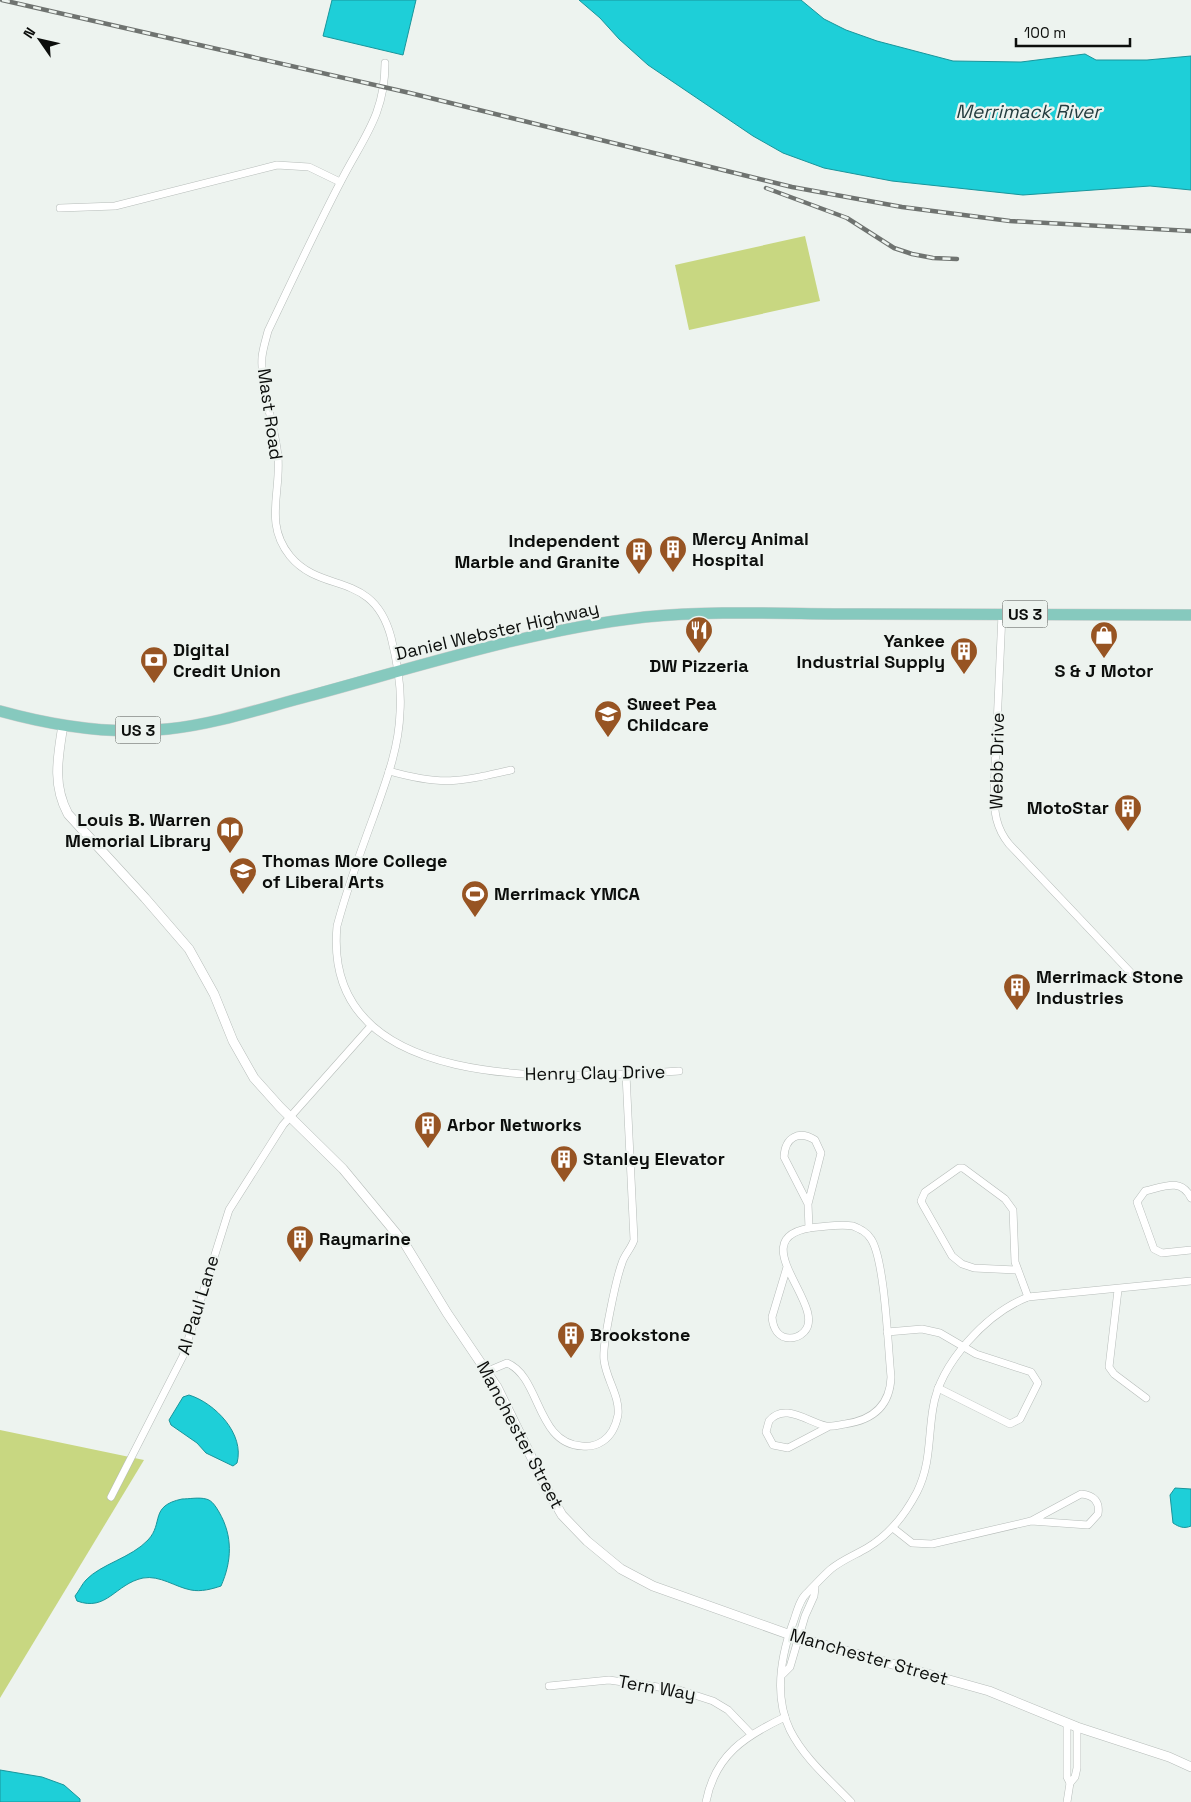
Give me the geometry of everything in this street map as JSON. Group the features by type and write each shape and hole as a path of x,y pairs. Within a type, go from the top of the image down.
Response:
{"main road":[{"name":"Daniel Webster Highway","path":"0,711 34,720 113,731 183,727 254,711 552,632 646,617 744,614 1191,615"}],"street":[{"name":"Mast Road","path":"385,64 385,87 377,115 340,182 268,331 262,355 264,383 278,458 275,526 284,547 299,565 316,575 358,590 375,604 391,636 398,672"},
{"path":"60,208 115,206 277,165 309,168 340,182"},
{"name":"Webb Drive","path":"1002,614 994,792 995,818 998,827 1009,844 1133,975"},
{"name":"Henry Clay Drive","path":"398,672 400,714 389,771 342,908 336,944 340,979 348,996 371,1026 386,1036 426,1054 494,1072 545,1076 679,1071"},
{"name":"Manchester Street","path":"63,725 56,770 59,794 68,814 189,949 214,994 245,1065 290,1116 343,1169 389,1223 488,1372 562,1515 587,1541 636,1580 789,1635 885,1664 972,1686 1077,1727 1168,1757 1191,1767"},
{"path":"389,771 428,781 444,782 472,779 511,770"},
{"path":"290,1116 371,1026"},
{"path":"488,1372 507,1363 518,1369 553,1431 574,1446 590,1446 603,1441 614,1429 618,1412 606,1368 605,1347 622,1262 634,1240 626,1074"},
{"name":"Al Paul Lane","path":"111,1497 184,1356 229,1210 267,1148 290,1116"},
{"path":"808,1204 784,1157 788,1142 798,1135 805,1135 815,1140 821,1153 808,1204 809,1228"},
{"path":"1016,1270 974,1268 956,1260 923,1206 921,1201 925,1192 958,1168 963,1168 1005,1199 1013,1210 1016,1270 1028,1297"},
{"path":"1191,1198 1183,1186 1175,1184 1145,1191 1137,1202 1154,1250 1162,1253 1191,1250"},
{"path":"787,1267 772,1317 773,1324 779,1334 791,1338 802,1334 807,1329 809,1316 787,1267 785,1244 789,1234 798,1229 853,1226 860,1229 872,1240 879,1260 891,1382 884,1404 866,1419 828,1427 784,1449 773,1445 766,1432 771,1418 784,1412 828,1427"},
{"path":"851,1802 806,1754 785,1717 780,1695 783,1674 781,1663 802,1600 807,1593 815,1588 831,1570 868,1548 893,1528 908,1508 924,1474 930,1446 933,1407 938,1388 945,1374 964,1347 993,1315 1006,1306 1028,1297 1048,1293 1118,1290 1191,1282"},
{"path":"1118,1290 1109,1367 1114,1374 1146,1398"},
{"path":"887,1332 929,1330 946,1336 979,1355 1031,1372 1035,1376 1037,1387 1020,1419 1014,1423 1005,1424 938,1388"},
{"path":"893,1528 912,1543 924,1545 978,1535 1030,1521 1081,1494 1093,1497 1098,1505 1098,1514 1088,1525 1030,1521"},
{"path":"783,1674 790,1666 815,1588"},
{"name":"Tern Way","path":"549,1686 609,1680 644,1683 696,1694 728,1710 751,1734"},
{"path":"706,1802 713,1778 722,1762 733,1749 751,1734 785,1717"},
{"path":"1068,1723 1067,1778 1070,1783"},
{"path":"1067,1802 1070,1783 1075,1777 1077,1768 1077,1727"}],"green space":[{"path":"805,236 820,301 689,330 675,265"},
{"path":"0,1430 144,1460 0,1698"}],"water":[{"path":"332,0 416,0 403,55 323,36"},
{"name":"Merrimack River","path":"579,0 801,0 824,19 846,30 877,41 953,61 1021,62 1085,54 1096,60 1147,60 1191,56 1191,190 1150,186 1023,195 892,181 824,168 783,153 753,136 648,65"},
{"path":"189,1395 209,1405 226,1421 237,1441 237,1463 233,1466 206,1453 197,1443 171,1425 169,1420 183,1397"},
{"path":"1175,1488 1191,1489 1191,1526 1182,1527 1173,1523 1170,1495"},
{"path":"200,1498 212,1502 224,1521 229,1539 229,1558 221,1586 195,1591 155,1578 143,1578 133,1581 111,1596 96,1603 77,1601 75,1596 92,1574 141,1546 153,1534 161,1511 165,1506 182,1499"},
{"path":"0,1770 42,1777 64,1785 80,1799 80,1802 0,1802"}],"railway":[{"path":"2,0 410,93 792,187 902,207 1010,221 1191,231"},
{"path":"766,188 847,218 894,248 933,258 957,259"}],"place":[{"name":"Mercy Animal Hospital","path":"673,573"},
{"name":"Independent Marble and Granite","path":"639,575"},
{"name":"DW Pizzeria","path":"699,654"},
{"name":"S & J Motor","path":"1104,659"},
{"name":"Yankee Industrial Supply","path":"964,675"},
{"name":"Digital Credit Union","path":"154,684"},
{"name":"Sweet Pea Childcare","path":"608,738"},
{"name":"MotoStar","path":"1128,832"},
{"name":"Louis B. Warren Memorial Library","path":"230,854"},
{"name":"Thomas More College of Liberal Arts","path":"243,895"},
{"name":"Merrimack YMCA","path":"475,918"},
{"name":"Merrimack Stone Industries","path":"1017,1011"},
{"name":"Arbor Networks","path":"428,1149"},
{"name":"Stanley Elevator","path":"564,1183"},
{"name":"Raymarine","path":"300,1263"},
{"name":"Brookstone","path":"571,1359"}]}
